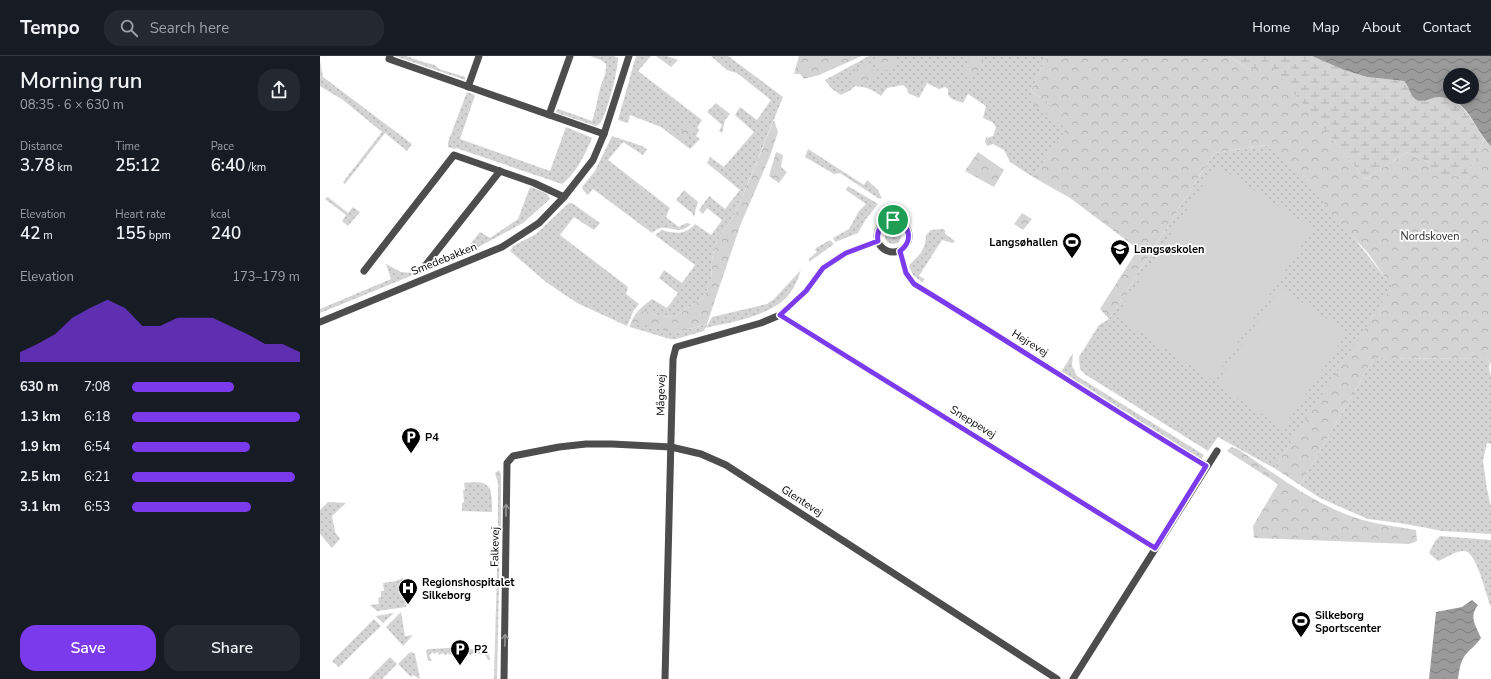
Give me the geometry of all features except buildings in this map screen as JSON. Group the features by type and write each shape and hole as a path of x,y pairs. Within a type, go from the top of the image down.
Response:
{"street":[{"path":"390,56 389,60 604,134"},
{"path":"468,87 478,56"},
{"path":"549,115 570,56"},
{"name":"Smedebakken","path":"320,322 502,247 539,222 564,197 593,160 604,134 629,56"},
{"path":"364,271 454,155 534,183 564,197"},
{"name":"Smedebakken","path":"425,266 500,171"},
{"path":"889,221 898,221 906,227 909,235 907,244 900,251 888,252 882,248 878,241 878,232 882,225 889,221"},
{"name":"Mågevej","path":"665,679 673,359 676,347 761,323 780,315 806,291 823,268 846,253 878,241"},
{"name":"Hejrevej","path":"900,251 906,273 914,284 1047,366 1123,416 1206,466"},
{"name":"Sneppevej","path":"780,315 1155,548"},
{"name":"Glentevej","path":"507,463 513,456 559,447 586,444 671,447 701,454 726,465 1057,679"},
{"path":"1073,679 1206,466 1217,451"},
{"name":"Falkevej","path":"504,679 507,463"}],"green space":[{"path":"395,56 406,56 435,65 439,69 465,77 465,80"},
{"path":"590,56 614,56 618,58 618,64 609,101 601,122 596,126 557,113 556,111 558,109 592,121 605,74 606,64 601,60"},
{"path":"636,56 651,56 638,71 702,120 697,128 699,130 696,136 700,139 690,149 661,127 630,115 628,123 618,120"},
{"path":"656,56 667,56 678,60 671,67"},
{"path":"711,56 728,56 783,97 736,212 715,245 712,260 711,282 703,298 674,317 659,316 643,311 676,333 707,324 707,326 712,317 767,304 774,299 801,270 792,291 783,301 763,313 705,328 704,331 676,339 670,339 630,327 635,314 652,299 667,308 678,293 659,278 664,270 682,283 695,265 655,235 662,230 676,233 684,232 692,228 695,224 711,235 722,220 707,208 703,214 699,210 709,196 725,209 740,190 707,163 710,157 724,167 754,132 735,115 740,107 757,120 771,100 737,73 727,70"},
{"path":"799,56 862,56 819,75 804,79 800,74 794,74"},
{"path":"869,56 1047,56 1031,91 1073,120 1033,177 1010,162 1004,150 993,144 987,146 985,141 986,138 993,136 996,127 992,122 983,118 986,106 968,94 963,103 952,99 948,95 948,89 945,87 939,89 927,83 919,98 908,93 907,89 903,85 887,88 881,96 869,89 855,86 851,90 841,95 832,89 825,80"},
{"path":"879,56 896,56 897,66 879,73 874,58"},
{"path":"970,56 984,56 982,63 974,77 965,73"},
{"name":"Nordskoven","path":"1047,56 1229,56 1250,70 1269,62 1365,179 1407,152 1430,163 1467,177 1484,139 1491,146 1491,364 1487,359 1374,358 1300,485 1274,468 1392,287 1368,253 1333,216 1305,177 1268,145 1214,153 1109,319 1100,309 1138,249 1070,198 1033,177 1072,120 1031,91"},
{"path":"1229,56 1312,56 1344,70 1367,77 1404,81 1414,98 1421,100 1435,97 1443,98 1443,104 1458,104 1471,118 1484,139 1467,177 1431,175 1430,163 1407,152 1365,179 1269,63 1250,70"},
{"path":"320,61 323,77 412,144 407,151 385,133 345,184 343,182 382,132 343,100 320,86"},
{"path":"869,64 876,76 858,87 848,77 857,69"},
{"path":"467,92 475,95 460,139 550,171 566,127 592,138 576,169 562,184 456,148 448,147 448,142"},
{"path":"1032,93 1069,119 1064,127 1029,100"},
{"path":"716,103 730,114 725,120 722,133 719,131 722,125 707,112"},
{"path":"774,120 778,132 770,156 740,226 707,324 676,333 632,322 637,315 644,311 659,316 674,317 703,298 711,282 712,260 715,245 736,212"},
{"path":"688,123 694,128 685,141 678,135"},
{"path":"612,136 647,149 643,155 623,142 608,160 670,208 666,217 679,227 686,223 691,224 681,230 662,228 657,229 652,233 593,189 588,195 583,190 582,187 595,171"},
{"path":"1269,145 1305,177 1393,287 1274,468 1218,437 1208,451 1086,375 1080,369 1079,357 1099,325 1109,319 1214,153"},
{"path":"808,149 864,185 867,180 878,190 882,199 878,198 840,173 834,174 805,157"},
{"path":"776,152 783,155 781,167 787,172 779,183 769,176"},
{"path":"978,152 1004,170 994,187 965,171"},
{"path":"1216,165 1313,229 1213,380 1116,316"},
{"path":"848,186 878,204 866,219 858,233 835,242 833,238 849,229 859,211 866,204 846,190"},
{"path":"530,187 544,192 550,199 523,223 460,257 480,232 490,238 518,219"},
{"path":"684,190 698,202 694,217 692,213 676,200"},
{"path":"328,197 348,213 353,207 360,212 348,226 342,221 346,215 325,199"},
{"path":"569,203 572,203 600,223 594,230 574,217 560,235 628,287 626,294 639,304 634,310 627,326 577,303 546,282 510,251 513,246 536,234"},
{"path":"1022,213 1032,219 1023,230 1014,224"},
{"path":"890,228 896,228 901,233 899,242 896,244 890,244 885,239 885,233"},
{"path":"931,230 945,230 945,234 955,241 952,243 942,240 919,276 925,279 922,282 913,275 909,266 923,250 926,235"},
{"path":"830,240 834,244 809,262 809,259 817,252 815,250 816,248"},
{"path":"386,264 401,272 412,273 413,275 320,313 320,309 391,279"},
{"path":"1280,288 1347,332 1283,428 1216,384"},
{"path":"1073,353 1072,366 1077,376 1204,455 1201,459 1061,372"},
{"path":"1374,358 1487,359 1490,363 1491,444 1487,443 1483,461 1491,507 1491,534 1443,531 1368,519 1320,498 1300,485"},
{"path":"1231,447 1238,449 1290,484 1331,508 1362,520 1416,530 1417,541 1409,544 1254,538 1253,526 1278,484 1227,451"},
{"path":"499,470 501,474 501,528 499,529 498,483 495,473"},
{"path":"464,483 480,483 485,484 488,487 492,496 492,512 462,511 462,503 464,502 463,490 465,490"},
{"path":"328,502 346,503 332,516 335,532 340,539 332,548 320,534 320,510"},
{"path":"498,535 500,535 497,679 494,679"},
{"path":"1440,536 1491,540 1491,607 1477,566 1469,553 1464,551 1457,552 1438,561 1429,553 1435,541"},
{"path":"403,578 406,607 377,611 370,605 379,604 378,598 381,597 381,591 384,591 383,583 396,581"},
{"path":"401,612 405,636 413,635 403,646 386,627"},
{"path":"394,613 383,623 376,616"},
{"path":"374,619 381,626 339,667 332,661"},
{"path":"450,648 488,650 490,660 488,660 484,653 481,655 479,653 475,656 474,653 465,655 464,653 460,655 458,653 455,655 453,653 450,655 448,653 445,655 443,653 439,655 438,652 434,654 433,652 429,655 432,661 428,661 426,651 428,649"},
{"path":"412,652 415,654 420,679 413,675 411,677 398,664"},
{"path":"390,657 397,664 382,679 368,679"}],"water":[{"path":"1312,56 1491,56 1491,146 1467,112 1459,104 1479,104 1479,68 1443,68 1443,98 1436,97 1423,101 1417,100 1413,97 1404,81 1367,77 1344,70"},
{"path":"1472,600 1478,605 1475,609 1473,617 1481,638 1463,659 1458,679 1429,679 1436,612 1462,607"}],"place":[{"name":"Langsøhallen","path":"1072,259"},
{"name":"Langsøskolen","path":"1120,266"},
{"name":"P4","path":"411,454"},
{"name":"Regionshospitalet Silkeborg","path":"408,605"},
{"name":"Silkeborg Sportscenter","path":"1301,638"},
{"name":"P2","path":"460,666"}],"route":[{"path":"893,220 902,223 908,231 909,240 900,251 906,273 914,284 1047,366 1123,416 1206,466 1155,548 780,315 806,291 823,268 846,253 878,241 877,237 879,228 885,223 893,220"}]}
